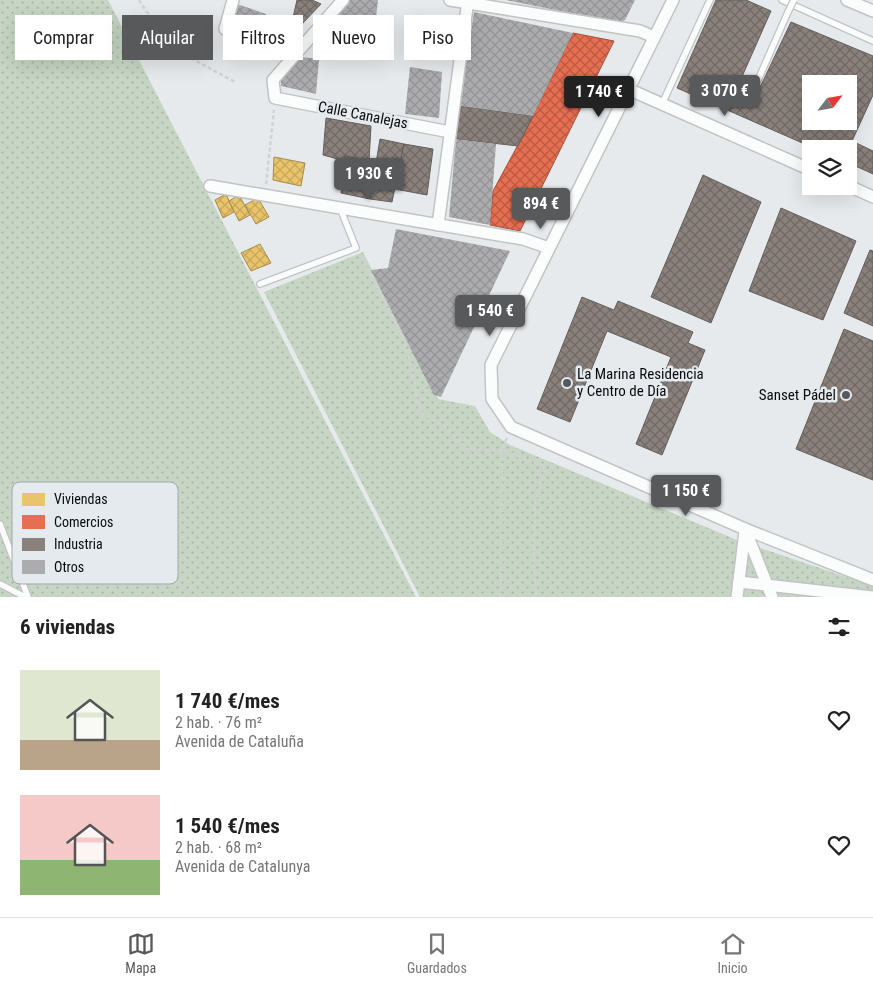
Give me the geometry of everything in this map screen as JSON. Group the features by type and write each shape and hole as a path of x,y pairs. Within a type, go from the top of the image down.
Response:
{"street":[{"path":"229,15 233,0"},
{"path":"275,98 273,80 343,0"},
{"path":"450,0 468,1 640,30 654,37"},
{"path":"673,0 491,364 492,399 511,426 745,529 873,580"},
{"path":"847,0 873,11"},
{"path":"438,225 468,1"},
{"path":"628,89 802,166"},
{"name":"Calle Canalejas","path":"275,98 450,132"},
{"path":"210,186 523,239 549,248"},
{"path":"857,189 873,196"},
{"path":"737,597 745,529"},
{"path":"745,529 772,597"},
{"path":"739,582 873,597"}],"lane":[{"path":"662,104 710,0"},
{"path":"782,0 873,40"},
{"path":"758,80 794,0"},
{"path":"260,284 356,248 340,208"},
{"path":"0,524 12,558"},
{"path":"0,584 26,597"},
{"path":"21,584 26,597"}],"path":[{"path":"139,0 146,11 189,57 235,82"},
{"path":"265,196 275,98"},
{"path":"356,248 404,339 412,366 420,412 448,429 468,450 502,450 545,467 535,504 534,563 537,597"},
{"path":"501,597 502,450 511,426"}],"green space":[{"path":"0,0 108,0 122,27 122,60 139,60 416,597 0,597"},
{"path":"363,252 438,399 475,406 490,432 510,445 737,540 873,586 873,597 420,597 264,292"}],"building: Viviendas":[{"path":"274,157 305,163 301,186 273,180"},
{"path":"226,194 234,212 223,218 215,200"},
{"path":"239,195 250,215 239,221 229,201"},
{"path":"258,198 269,217 256,224 245,205"},
{"path":"260,244 271,263 251,271 241,253"}],"building: Comercios":[{"path":"573,33 614,41 520,231 490,225 493,191 526,130"}],"building: Industria":[{"path":"297,0 312,0 321,4 303,23 303,15 294,15"},
{"path":"716,0 746,0 771,11 737,88 755,98 791,22 873,56 873,95 858,128 858,75 802,75 802,130 857,130 852,140 802,140 802,143 677,88"},
{"path":"460,106 533,116 518,146 456,139"},
{"path":"326,118 371,126 369,161 345,156 345,161 323,155"},
{"path":"380,139 404,144 392,202 370,199"},
{"path":"857,143 873,151 873,174 857,167"},
{"path":"404,144 433,149 427,195 395,189"},
{"path":"345,156 376,163 370,199 341,193"},
{"path":"703,175 761,202 711,323 651,297"},
{"path":"781,208 856,241 823,320 749,291"},
{"path":"870,250 873,251 873,326 844,313"},
{"name":"La Marina Residencia y Centro de Día","path":"582,297 614,310 618,301 693,332 688,343 705,350 662,455 636,444 671,357 607,331 570,422 537,409"},
{"name":"Sanset Pádel","path":"844,329 873,341 873,480 796,449"}],"building: Otros":[{"path":"350,0 378,0 376,15 337,15"},
{"path":"506,0 635,0 625,20 620,23"},
{"path":"237,4 266,14 266,15 234,15"},
{"path":"474,12 573,33 533,116 460,106 467,60 471,60 471,32"},
{"path":"303,57 319,60 316,94 281,86 281,77 298,60 303,60"},
{"path":"410,67 442,72 439,118 405,114"},
{"path":"456,139 496,144 490,225 449,217"},
{"path":"396,229 510,251 441,397 434,395 371,270 388,268"}],"place":[{"name":"La Marina Residencia y Centro de Día","path":"567,383"},
{"name":"Sanset Pádel","path":"846,395"}]}
